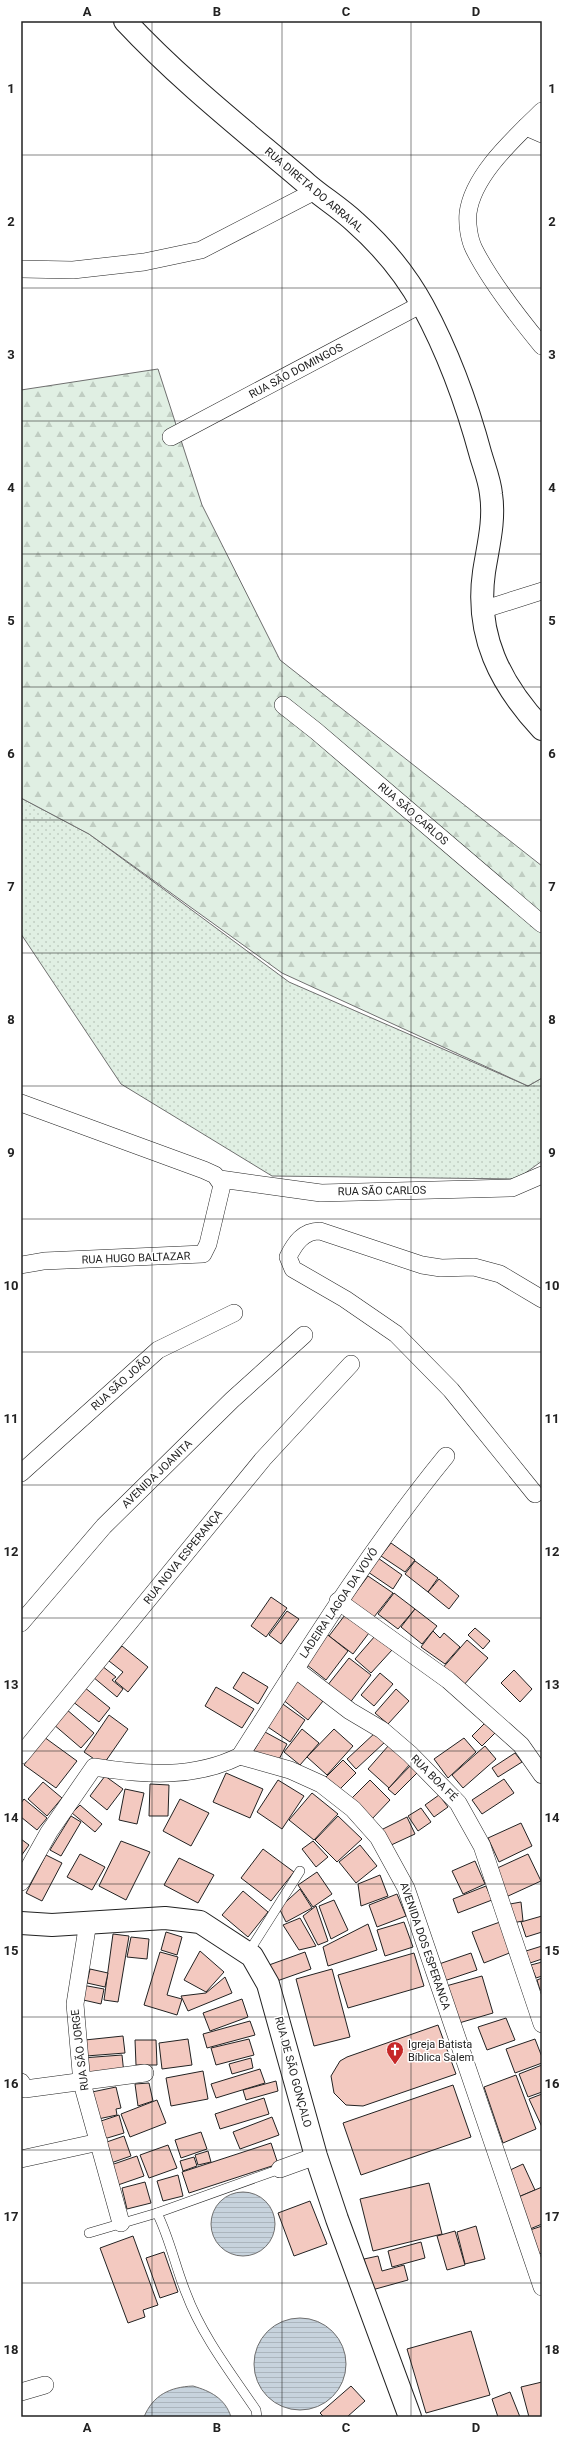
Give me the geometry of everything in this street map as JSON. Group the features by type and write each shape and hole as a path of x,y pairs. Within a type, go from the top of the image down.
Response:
{"street":[{"name":"RUA DIRETA DO ARRAIAL","path":"125,21 160,59 315,191 355,222 392,261 422,304 451,364 473,424 491,494 492,523 483,582 482,610 492,655 504,680 519,703 542,729"},
{"path":"542,111 495,161 475,192 468,212 469,229 473,248 499,288 542,346"},
{"path":"526,127 542,134"},
{"path":"21,269 73,270 144,262 201,250 315,191"},
{"name":"RUA SÃO DOMINGOS","path":"171,437 422,304"},
{"path":"482,610 542,591"},
{"name":"RUA SÃO CARLOS","path":"283,705 316,730 542,924"},
{"path":"21,1104 204,1170 220,1179"},
{"name":"RUA SÃO CARLOS","path":"220,1179 321,1192 512,1188 542,1175"},
{"name":"RUA HUGO BALTAZAR","path":"21,1265 44,1261 203,1254 208,1244 221,1191 220,1179"},
{"path":"535,1494 451,1390 396,1334 345,1299 293,1269 288,1257 297,1241 304,1235 316,1231 339,1236 422,1265 441,1268 474,1267 500,1274 542,1299"},
{"name":"RUA SÃO JOÃO","path":"21,1473 158,1350 234,1313"},
{"name":"AVENIDA JOANITA","path":"21,1623 104,1526 232,1400 304,1335"},
{"name":"RUA NOVA ESPERANÇA","path":"21,1755 263,1459 351,1364"},
{"name":"LADEIRA LAGOA DA VOVÓ","path":"240,1756 338,1601 410,1500 446,1456"},
{"path":"338,1601 448,1680 521,1745 542,1775"},
{"name":"RUA BOA FÉ","path":"295,1669 350,1711 382,1730 410,1754 458,1803 482,1846 542,2024"},
{"path":"21,1882 49,1832 94,1767 129,1772 193,1772 220,1766 240,1756"},
{"name":"AVENIDA DOS ESPERANCA","path":"240,1756 290,1770 321,1784 353,1809 378,1837 406,1888 542,2286"},
{"name":"RUA DE SÃO GONÇALO","path":"21,1923 52,1925 165,1918 200,1922 248,1953 268,1984 316,2156 337,2219 410,2417"},
{"name":"RUA SÃO JORGE","path":"88,1922 75,2004 82,2083 121,2223"},
{"path":"21,2082 25,2089 145,2074"},
{"path":"21,2159 99,2142"},
{"path":"280,2169 316,2156"},
{"path":"21,2392 45,2385"}],"lane":[{"path":"248,1953 300,1871"},
{"path":"89,2233 157,2213 280,2169"},
{"path":"157,2213 168,2234 186,2293 211,2344 256,2410 257,2417"}],"green space":[{"path":"158,369 202,505 280,660 542,866 542,1078 528,1086 282,973 89,834 21,798 21,390"},
{"path":"21,798 89,834 289,982 528,1086 542,1078 542,1161 517,1179 272,1176 121,1084 21,934"}],"shaded area":[{"path":"237,2192 249,2192 266,2201 273,2212 275,2224 273,2236 266,2247 249,2256 237,2256 225,2251 216,2242 211,2230 211,2218 216,2206 225,2197"},
{"path":"300,2318 318,2321 333,2331 343,2346 346,2364 343,2382 333,2397 318,2407 300,2410 282,2407 267,2397 257,2382 254,2364 257,2346 267,2331 282,2321"},
{"path":"193,2386 211,2393 221,2400 231,2417 144,2417 152,2403 163,2394 177,2388"}],"building":[{"path":"391,1543 415,1560 405,1572 381,1556"},
{"path":"378,1558 402,1575 393,1589 368,1572"},
{"path":"415,1561 438,1578 428,1592 405,1574"},
{"path":"368,1576 393,1593 374,1617 350,1600"},
{"path":"439,1579 459,1596 449,1609 428,1592"},
{"path":"394,1593 415,1609 398,1629 378,1614"},
{"path":"271,1597 287,1608 266,1637 251,1626"},
{"path":"415,1609 437,1626 422,1644 401,1627"},
{"path":"287,1611 299,1619 281,1644 269,1635"},
{"path":"348,1611 372,1629 353,1654 329,1636"},
{"path":"475,1628 490,1641 483,1649 468,1635"},
{"path":"433,1631 440,1638 444,1633 460,1647 445,1664 421,1647"},
{"path":"324,1632 348,1651 326,1680 302,1661"},
{"path":"375,1636 392,1650 371,1673 355,1659"},
{"path":"467,1640 488,1658 462,1687 441,1670"},
{"path":"122,1646 148,1667 128,1692 115,1681 123,1672 109,1661"},
{"path":"349,1658 371,1675 349,1704 327,1686"},
{"path":"102,1666 116,1677 112,1680 123,1689 117,1697 93,1677"},
{"path":"514,1670 532,1689 520,1702 501,1683"},
{"path":"243,1672 268,1687 258,1704 233,1688"},
{"path":"380,1673 393,1684 374,1706 361,1695"},
{"path":"296,1680 323,1701 308,1720 282,1699"},
{"path":"84,1687 110,1708 99,1722 72,1701"},
{"path":"216,1687 254,1709 242,1728 205,1706"},
{"path":"396,1689 409,1701 388,1724 375,1713"},
{"path":"280,1702 305,1720 290,1742 265,1725"},
{"path":"66,1709 94,1733 81,1748 53,1724"},
{"path":"109,1715 128,1729 103,1765 84,1752"},
{"path":"485,1723 495,1733 482,1746 472,1736"},
{"path":"302,1729 319,1743 300,1765 284,1752"},
{"path":"334,1729 353,1746 327,1775 307,1757"},
{"path":"265,1732 287,1744 276,1765 253,1752"},
{"path":"376,1732 385,1742 356,1769 347,1759"},
{"path":"44,1737 77,1761 56,1788 24,1765"},
{"path":"464,1738 476,1752 448,1778 434,1759"},
{"path":"389,1745 410,1764 389,1788 368,1769"},
{"path":"485,1746 496,1759 463,1788 452,1775"},
{"path":"515,1753 522,1762 498,1777 492,1768"},
{"path":"343,1760 356,1773 339,1790 326,1777"},
{"path":"412,1764 419,1771 395,1795 388,1789"},
{"path":"226,1773 263,1789 250,1818 213,1802"},
{"path":"105,1776 123,1789 107,1810 90,1796"},
{"path":"504,1779 514,1793 482,1814 472,1800"},
{"path":"278,1780 304,1796 282,1829 257,1812"},
{"path":"370,1780 390,1800 371,1820 350,1800"},
{"path":"43,1782 62,1798 47,1816 28,1799"},
{"path":"150,1784 169,1785 168,1816 149,1816"},
{"path":"125,1789 144,1793 137,1824 119,1820"},
{"path":"312,1793 338,1814 314,1840 289,1820"},
{"path":"439,1795 448,1807 434,1817 425,1805"},
{"path":"24,1799 47,1818 37,1830 21,1817 21,1803"},
{"path":"180,1799 209,1813 191,1846 163,1831"},
{"path":"80,1805 102,1824 95,1832 72,1813"},
{"path":"421,1808 431,1822 418,1831 408,1816"},
{"path":"71,1816 81,1822 61,1856 50,1850"},
{"path":"338,1816 362,1839 337,1862 315,1840"},
{"path":"407,1817 415,1834 389,1846 381,1830"},
{"path":"521,1823 532,1846 499,1862 488,1838"},
{"path":"21,1839 29,1845 21,1856"},
{"path":"121,1841 150,1852 126,1900 99,1886"},
{"path":"313,1841 328,1857 316,1867 302,1849"},
{"path":"360,1845 377,1866 356,1883 339,1862"},
{"path":"263,1849 294,1872 271,1901 241,1878"},
{"path":"80,1854 105,1867 92,1890 67,1877"},
{"path":"528,1854 541,1881 506,1897 493,1870"},
{"path":"46,1855 62,1863 42,1901 26,1893"},
{"path":"179,1858 214,1875 198,1903 164,1885"},
{"path":"475,1861 485,1884 463,1894 452,1871"},
{"path":"317,1872 332,1894 313,1907 298,1885"},
{"path":"380,1875 388,1896 361,1906 358,1884"},
{"path":"486,1886 492,1900 458,1913 453,1899"},
{"path":"300,1889 312,1908 286,1922 279,1908"},
{"path":"243,1891 268,1912 248,1937 222,1915"},
{"path":"397,1894 406,1916 377,1927 369,1905"},
{"path":"334,1900 348,1930 331,1939 319,1906"},
{"path":"521,1902 523,1921 512,1923 510,1904"},
{"path":"316,1906 328,1941 318,1945 303,1916"},
{"path":"542,1916 542,1932 526,1937 521,1922"},
{"path":"300,1918 316,1946 299,1950 283,1925"},
{"path":"404,1922 413,1947 385,1956 377,1930"},
{"path":"500,1922 512,1952 484,1963 472,1932"},
{"path":"368,1924 377,1950 328,1966 323,1947"},
{"path":"166,1932 182,1937 177,1955 161,1950"},
{"path":"113,1934 129,1936 118,2002 104,2000"},
{"path":"131,1937 149,1939 147,1959 127,1957"},
{"path":"542,1946 542,1959 530,1963 526,1951"},
{"path":"200,1951 224,1972 206,1992 184,1980"},
{"path":"160,1952 178,1957 167,1995 182,1999 177,2015 144,2005"},
{"path":"305,1952 311,1969 277,1981 269,1965"},
{"path":"414,1953 424,1986 348,2008 338,1975"},
{"path":"471,1953 477,1970 444,1981 439,1964"},
{"path":"542,1962 542,1976 536,1978 531,1965"},
{"path":"90,1969 108,1973 105,1987 87,1983"},
{"path":"332,1969 350,2037 314,2046 296,1979"},
{"path":"482,1976 493,2013 459,2023 446,1986"},
{"path":"225,1977 232,1993 188,2011 181,1996 206,1993"},
{"path":"542,1978 542,1990 540,1990 537,1980"},
{"path":"82,1985 104,1989 101,2004 79,1999"},
{"path":"242,1999 248,2017 210,2031 203,2013"},
{"path":"506,2018 515,2040 487,2050 478,2027"},
{"path":"250,2021 255,2035 207,2048 203,2034"},
{"name":"Igreja Batista Bíblica Salem","path":"438,2025 456,2074 363,2106 346,2105 334,2093 331,2076 340,2061 347,2057"},
{"path":"123,2036 125,2053 86,2056 85,2040"},
{"path":"188,2039 192,2065 162,2069 159,2043"},
{"path":"249,2039 254,2055 216,2065 211,2048"},
{"path":"535,2039 542,2057 542,2063 515,2073 506,2049"},
{"path":"135,2040 156,2040 157,2065 136,2065"},
{"path":"122,2055 124,2074 83,2078 82,2058"},
{"path":"251,2058 253,2068 232,2074 229,2064"},
{"path":"542,2065 542,2092 528,2097 519,2074"},
{"path":"260,2069 265,2083 216,2098 211,2084"},
{"path":"203,2071 208,2099 171,2106 166,2078"},
{"path":"516,2075 536,2129 503,2143 484,2087"},
{"path":"276,2081 278,2091 246,2100 243,2090"},
{"path":"149,2083 153,2101 138,2106 135,2084"},
{"path":"453,2085 471,2137 361,2175 343,2123"},
{"path":"116,2087 121,2108 116,2109 117,2115 98,2119 92,2092"},
{"path":"542,2094 542,2127 529,2099"},
{"path":"264,2098 269,2114 220,2129 215,2114"},
{"path":"157,2100 166,2123 130,2137 121,2114"},
{"path":"119,2115 124,2133 104,2139 98,2122"},
{"path":"272,2117 279,2135 240,2149 233,2132"},
{"path":"201,2132 207,2149 181,2158 175,2140"},
{"path":"124,2136 131,2156 108,2164 101,2144"},
{"path":"271,2143 278,2164 189,2193 182,2172"},
{"path":"168,2145 177,2168 149,2178 140,2155"},
{"path":"208,2151 211,2162 198,2165 195,2155"},
{"path":"137,2156 144,2176 115,2186 108,2166"},
{"path":"194,2157 197,2166 183,2171 180,2161"},
{"path":"523,2164 535,2190 516,2198 508,2171"},
{"path":"178,2175 183,2196 163,2201 157,2181"},
{"path":"145,2182 151,2203 127,2209 122,2188"},
{"path":"429,2183 442,2234 373,2251 360,2199"},
{"path":"542,2187 542,2224 530,2229 516,2198"},
{"path":"310,2201 327,2244 294,2256 278,2213"},
{"path":"476,2226 485,2259 465,2264 457,2232"},
{"path":"542,2226 542,2253 539,2254 530,2230"},
{"path":"455,2231 465,2265 447,2270 437,2236"},
{"path":"133,2236 158,2305 143,2310 145,2317 128,2323 100,2248"},
{"path":"421,2242 425,2258 392,2267 388,2251"},
{"path":"164,2252 178,2292 160,2298 146,2258"},
{"path":"378,2256 382,2271 404,2265 408,2280 372,2290 364,2259"},
{"path":"471,2331 490,2395 426,2413 407,2349"},
{"path":"542,2382 542,2417 529,2417 521,2387"},
{"path":"351,2386 365,2401 347,2417 324,2417 320,2413"},
{"path":"510,2392 520,2417 498,2417 492,2399"}],"place":[{"name":"Igreja Batista Bíblica Salem","path":"395,2065"}]}
